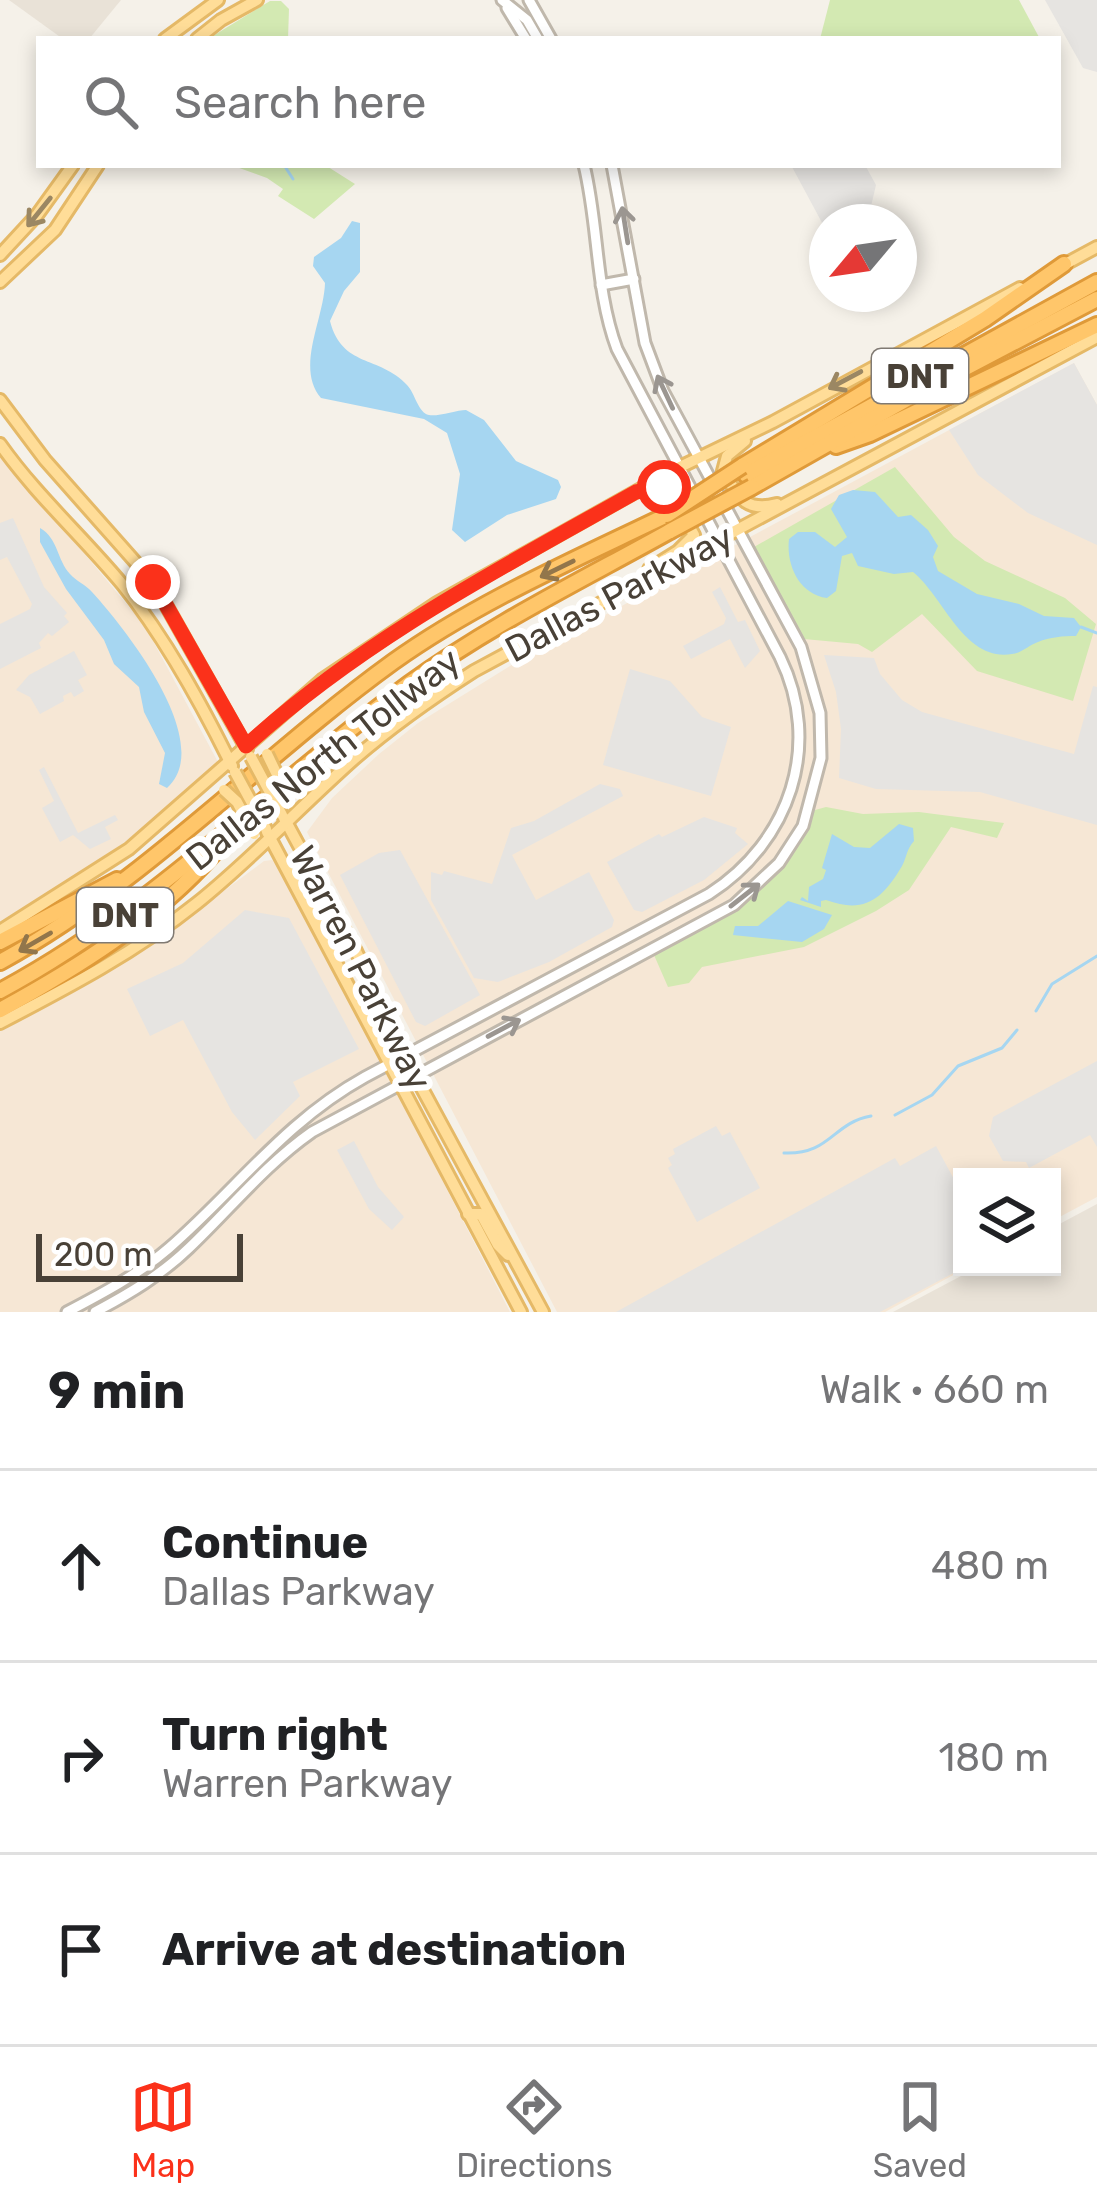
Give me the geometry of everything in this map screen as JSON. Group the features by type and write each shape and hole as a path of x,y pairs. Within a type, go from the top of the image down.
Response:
{"highway":[{"path":"666,521 747,476 1064,264"},
{"name":"Dallas North Tollway","path":"747,476 803,458 1066,307 1097,279"},
{"path":"1066,307 1097,301"},
{"name":"Dallas North Tollway","path":"0,991 106,928 438,664 666,521 1066,307"},
{"path":"803,458 870,434 1097,325"},
{"name":"Dallas North Tollway","path":"0,962 92,907 397,660 482,607 666,521"},
{"path":"0,1010 67,972 138,921 208,860 239,823"},
{"path":"0,942 136,872"}],"main road":[{"path":"168,36 218,0"},
{"path":"201,36 257,0"},
{"path":"0,254 37,215 71,168"},
{"path":"0,282 55,230 96,168"},
{"path":"0,932 112,861 232,767 269,726 333,673 437,603 680,467 1097,247"},
{"name":"Dallas Parkway","path":"263,834 412,711 474,671 1097,337"},
{"name":"Warren Parkway","path":"0,400 45,460 153,582 348,937 406,1057 543,1312"},
{"path":"773,422 727,455 723,471 748,506 765,508 791,501"},
{"name":"Warren Parkway","path":"0,444 123,586 190,686 263,834 295,883 521,1312"},
{"path":"602,603 694,535 668,487 636,492"},
{"path":"269,726 267,754 282,785 296,794 328,784"},
{"path":"0,1023 119,959 194,905 252,855 263,834 224,790 202,788"},
{"path":"295,883 332,935 348,937"},
{"path":"468,1214 481,1214 497,1245 515,1261"}],"street":[{"path":"502,0 524,36"},
{"path":"502,0 527,20 536,36"},
{"path":"529,0 549,36"},
{"path":"68,1312 134,1275 178,1239 259,1156 329,1099 729,880 758,853 778,824 797,771 800,735 793,690 617,349 605,317 584,168"},
{"path":"95,1312 179,1257 269,1166 312,1132 645,955 753,891 803,826 814,796 823,743 818,699 801,647 663,391 645,343 613,168"},
{"path":"601,285 634,279"},
{"path":"780,657 801,647"},
{"path":"634,934 645,955"},
{"path":"259,1156 269,1166"},
{"path":"111,1304 134,1275"}],"shaded area":[{"path":"9,0 121,0 91,36 59,36"},
{"path":"1045,0 1097,0 1097,72 1083,68"},
{"path":"793,168 867,168 876,185 872,204 812,204"},
{"path":"1074,363 1097,405 1097,1197 1061,1216 1061,1168 953,1168 953,1275 885,1312 557,1312 307,832 332,798 379,754 418,723 510,666"},
{"path":"1074,363 1097,405 1097,545 1028,513 978,475 949,430"},
{"path":"0,453 145,626 219,764 79,876 0,921"},
{"path":"13,518 44,587 67,613 69,622 52,636 48,633 39,643 41,648 0,669 0,624 32,604 7,557 0,560 0,523"},
{"path":"720,587 738,622 745,620 760,651 745,668 730,639 691,659 683,646 724,624 726,618 712,592"},
{"path":"74,651 87,675 78,680 84,691 63,696 64,701 40,714 30,697 16,690 29,675"},
{"path":"824,655 874,658 880,674 902,700 922,712 1074,754 1093,686 1097,687 1097,825 980,792 876,789 839,778 841,729"},
{"path":"630,669 670,681 702,717 731,727 711,796 603,765"},
{"path":"44,767 78,833 115,815 118,820 105,827 111,839 90,849 73,835 60,842 42,808 54,801 39,770"},
{"path":"600,784 620,789 623,796 512,855 536,900 589,872 614,920 612,927 549,962 498,982 474,978 431,900 431,872 492,884 511,828 534,821"},
{"path":"704,817 737,828 735,833 748,844 704,880 642,912 634,910 607,862"},
{"path":"400,850 480,995 425,1026 416,1022 340,875 379,853"},
{"path":"264,861 280,865 510,1312 0,1312 0,1031 89,984 154,943"},
{"path":"245,910 289,918 359,1049 293,1082 300,1096 255,1140 232,1112 183,1020 150,1036 127,989 183,963"},
{"path":"1097,1061 1097,1147 1090,1135 1029,1168 1026,1162 1003,1161 989,1136 993,1117"},
{"path":"716,1126 722,1136 730,1132 760,1188 697,1222 668,1168 672,1165 668,1158 675,1154 673,1149"},
{"path":"354,1141 378,1187 404,1217 392,1230 369,1209 337,1150"},
{"path":"936,1146 953,1177 953,1273 880,1312 616,1312 895,1158 900,1166"},
{"path":"1097,1204 1097,1312 893,1312 961,1276 1061,1276 1061,1223"}],"green space":[{"path":"830,0 1019,0 1038,36 821,36"},
{"path":"270,1 281,1 289,9 288,36 213,36"},
{"path":"239,168 330,168 355,184 314,219 278,196 283,189"},
{"path":"895,467 954,537 985,561 1065,598 1096,624 1073,701 977,671 922,614 872,652 858,644 804,639 754,547"},
{"path":"826,807 863,814 919,812 1004,823 997,838 951,827 909,890 804,947 702,967 689,983 668,987 654,955 752,896 787,857 815,810"}],"water":[{"path":"352,221 360,223 360,272 344,291 330,321 343,347 396,376 425,413 466,410 484,420 516,461 558,480 561,487 556,499 507,515 465,542 452,530 460,474 447,433 424,419 321,398 314,386 311,358 325,283 313,266 314,257 341,238"},
{"path":"853,490 875,492 898,517 911,515 928,530 938,546 933,557 938,571 977,594 1019,604 1044,616 1074,618 1081,627 1076,636 995,654 968,638 913,572 894,574 858,566 852,553 842,556 836,591 827,598 809,591 792,568 789,539 798,532 815,532 835,547 847,537 831,509 839,495"},
{"path":"40,528 70,574 124,631 160,686 181,743 179,768 167,788 159,784 165,753 144,712 139,687 114,664 104,640 66,589 40,542"},
{"path":"899,824 913,828 914,841 895,878 879,895 861,904 821,901 821,907 800,900 808,901 809,887 823,879 832,834 854,847 870,848"},
{"path":"788,901 832,915 824,929 802,942 733,935 735,926 758,926"}],"waterway":[{"path":"286,168 293,179"},
{"path":"1081,627 1097,633"},
{"path":"1036,1011 1052,984 1097,956"},
{"path":"895,1115 932,1095 958,1066 1002,1048 1017,1030"},
{"path":"784,1153 812,1149 871,1116"}],"route":[{"path":"153,582 246,746 322,680 437,603 636,492 664,487"}]}
